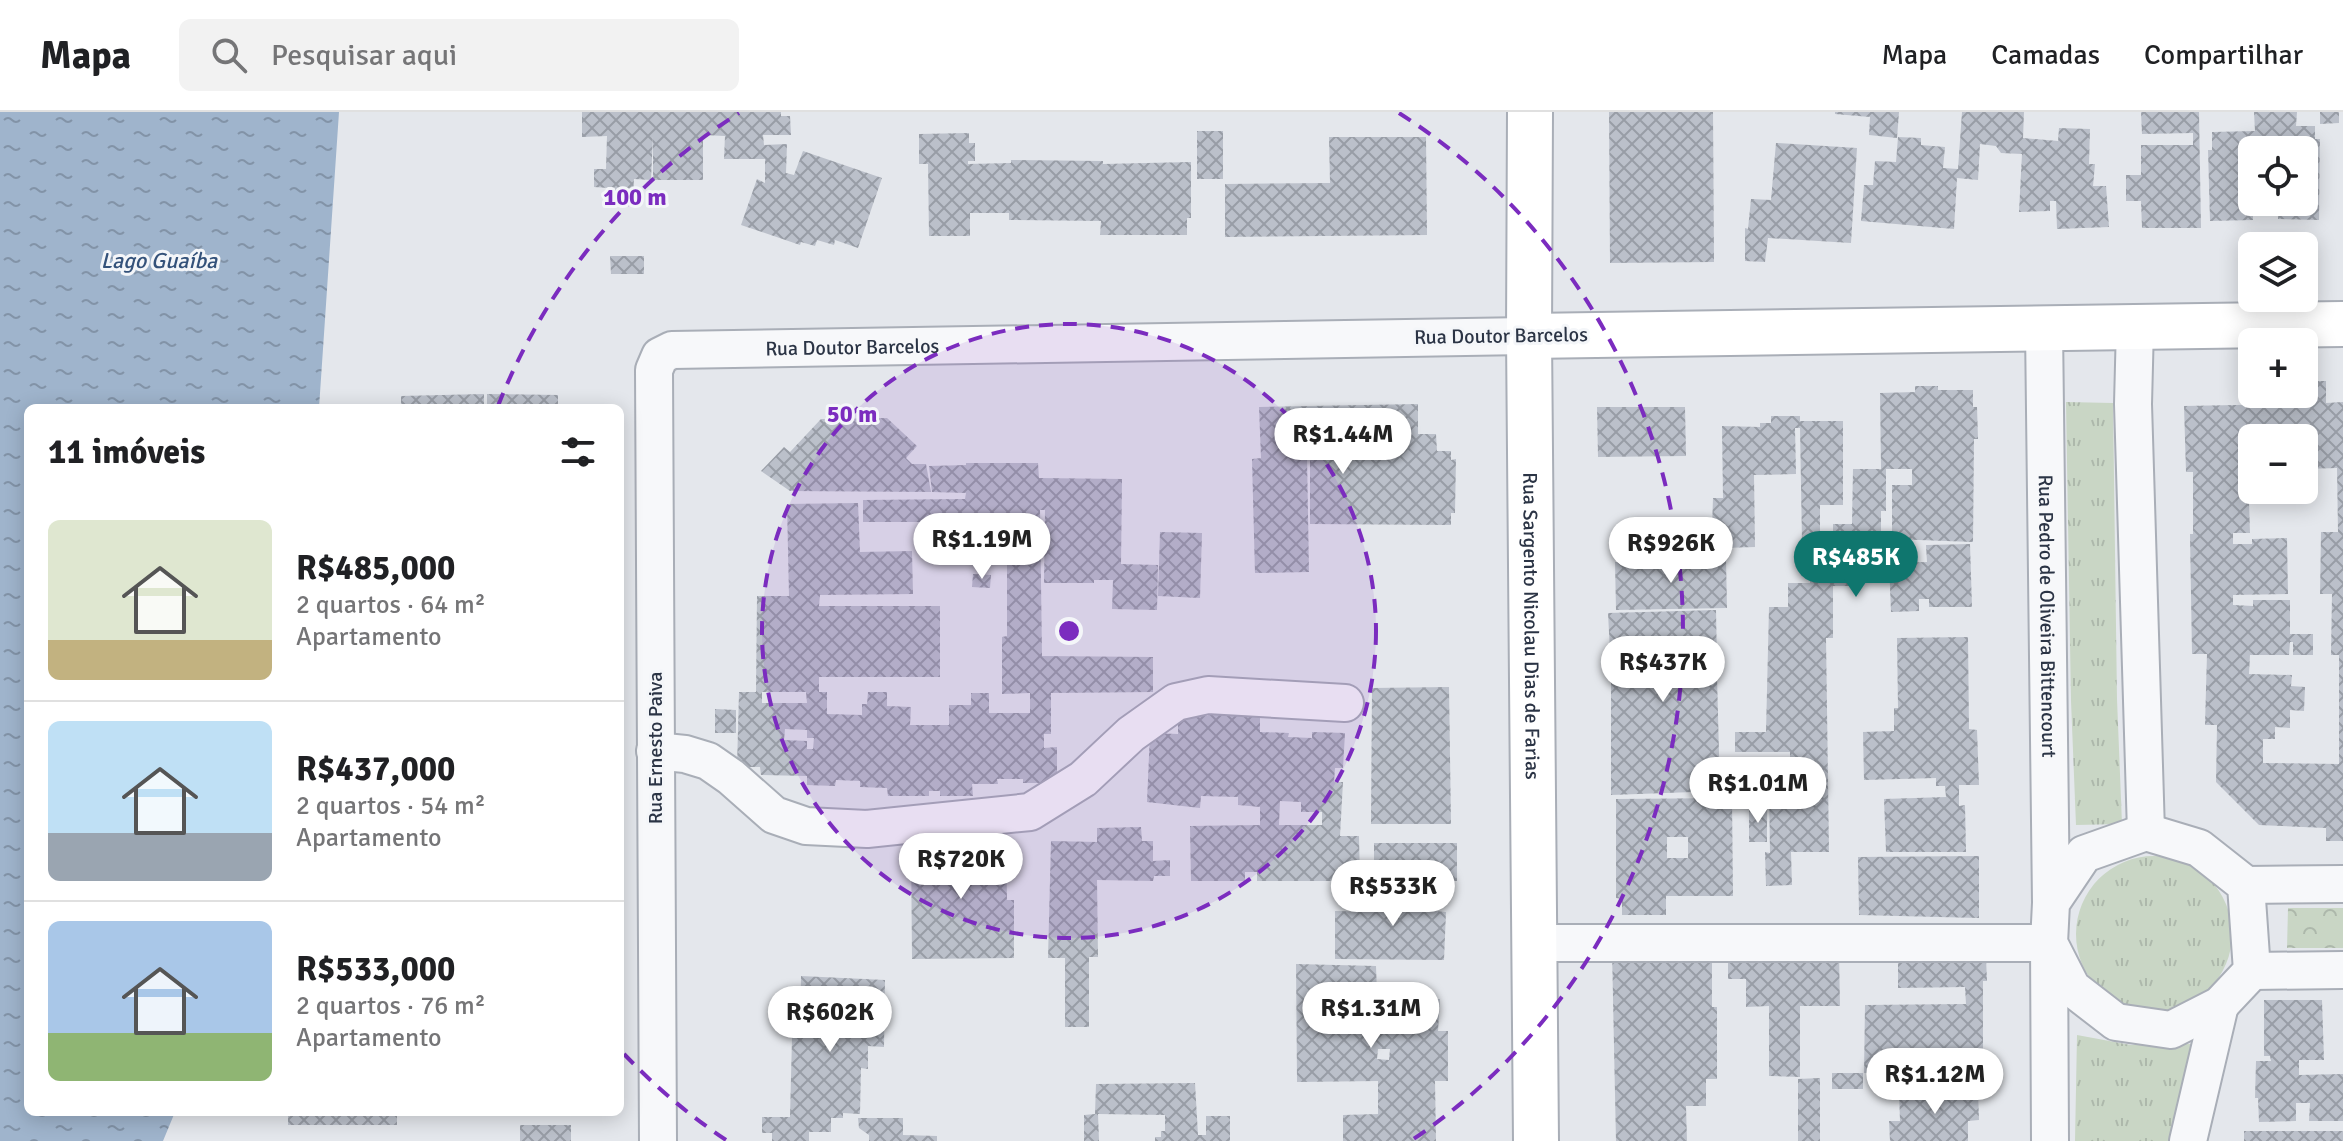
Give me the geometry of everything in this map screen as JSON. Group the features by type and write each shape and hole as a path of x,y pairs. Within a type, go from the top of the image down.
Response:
{"main road":[{"name":"Rua Sargento Nicolau Dias de Farias","path":"1530,112 1536,1141"},
{"name":"Rua Doutor Barcelos","path":"1529,336 2343,324"}],"street":[{"path":"2135,326 2133,404 2146,832"},
{"name":"Rua Pedro de Oliveira Bittencourt","path":"2044,328 2051,903"},
{"name":"Rua Doutor Barcelos","path":"660,356 672,350 1529,336"},
{"name":"Rua Ernesto Paiva","path":"658,1141 654,370 660,356"},
{"path":"655,751 685,754 708,761 774,815 806,826 867,829 1030,812 1083,779 1131,734 1176,702 1208,695 1345,703"},
{"path":"2050,1141 2051,903 2084,854 2146,832 2199,848 2246,885 2343,884"},
{"path":"2246,885 2252,971"},
{"path":"1535,943 2049,943"},
{"path":"2049,943 2072,988 2116,1022 2171,1030 2220,1005 2252,971 2343,970"},
{"path":"2188,1141 2220,1005"}],"green space":[{"path":"2066,402 2113,403 2122,824 2076,825"},
{"path":"2154,856 2184,862 2209,879 2226,904 2232,934 2226,964 2209,989 2184,1006 2154,1012 2124,1006 2099,989 2082,964 2076,934 2082,904 2099,879 2124,862"},
{"path":"2288,908 2343,908 2343,948 2287,948"},
{"path":"2077,1035 2131,1045 2193,1044 2171,1141 2075,1141"}],"water":[{"name":"Lago Guaíba","path":"0,112 339,112 319,404 24,404 24,1116 173,1116 163,1141 0,1141"}],"building":[{"path":"582,112 781,112 781,116 790,116 791,135 763,135 764,145 787,144 786,173 794,175 803,151 882,178 858,248 835,240 834,245 817,240 815,246 801,242 800,245 741,225 757,179 765,183 765,159 724,159 725,136 703,135 703,180 653,180 653,136 651,180 634,179 633,194 608,194 608,188 594,187 594,169 606,169 607,136 582,137"},
{"path":"1609,112 1713,112 1714,262 1610,263"},
{"path":"1835,112 1899,112 1897,138 1869,135 1870,117"},
{"path":"1962,112 2024,112 2023,138 2058,141 2059,128 2090,129 2089,164 2095,164 2093,186 2106,186 2109,227 2057,229 2056,201 2050,201 2050,211 2019,212 2022,154 2001,153 1996,146 1980,144 1978,180 1957,178 1954,229 1861,221 1864,185 1873,185 1875,161 1896,162 1898,137 1921,138 1921,145 1945,147 1943,168 1958,169"},
{"path":"2141,112 2199,112 2201,228 2142,228 2141,201 2126,201 2126,175 2141,175 2141,145 2193,145 2193,133 2142,134"},
{"path":"2254,112 2297,112 2296,126 2315,126 2315,136 2238,136 2238,216 2253,216 2253,220 2210,221 2208,150 2212,150 2212,132 2255,131"},
{"path":"2320,112 2339,112 2339,123 2320,124"},
{"path":"1197,131 1223,131 1223,179 1197,179"},
{"path":"969,133 969,143 975,143 975,161 968,161 968,164 1011,163 1011,160 1103,161 1103,164 1191,162 1191,218 1187,218 1187,235 1100,235 1101,221 1009,220 1009,213 970,213 970,236 929,236 928,164 919,164 919,134"},
{"path":"1329,137 1426,137 1427,235 1225,237 1225,184 1330,183"},
{"path":"2320,139 2319,220 2278,219 2278,216 2318,216"},
{"path":"1776,143 1857,148 1851,243 1768,238 1765,262 1745,261 1745,228 1748,229 1751,199 1771,200"},
{"path":"610,256 644,256 644,274 611,274"},
{"path":"2318,381 2326,381 2326,403 2343,402 2343,841 2326,841 2326,828 2259,825 2216,782 2217,725 2205,725 2207,654 2192,654 2190,534 2193,534 2193,472 2186,472 2184,406 2318,408","holes":["2238,424 2318,424 2318,469 2337,468 2338,532 2321,532 2320,594 2332,594 2331,655 2339,655 2339,764 2263,763 2263,739 2275,739 2275,727 2290,728 2290,710 2304,711 2305,687 2291,686 2292,675 2249,674 2250,655 2289,655 2290,642 2293,642 2293,655 2313,655 2313,634 2290,634 2290,600 2253,600 2253,606 2233,605 2233,595 2288,594 2287,538 2252,539 2252,544 2233,544 2233,533 2250,533 2249,504 2238,504"]},
{"path":"1915,386 1938,386 1938,390 1973,390 1978,439 1974,439 1973,542 1892,539 1892,485 1912,485 1912,469 1886,469 1886,511 1881,511 1881,547 1833,547 1833,524 1852,524 1853,469 1881,469 1880,393 1915,392"},
{"path":"484,394 484,404 401,404 401,396"},
{"path":"487,394 558,395 558,404 487,404"},
{"path":"1418,404 1418,434 1436,434 1437,451 1451,451 1451,460 1456,459 1455,513 1451,513 1451,525 1310,524 1310,456 1307,456 1309,572 1255,573 1252,459 1261,458 1259,407"},
{"path":"1597,407 1685,407 1686,456 1598,457"},
{"path":"1771,416 1800,416 1800,421 1843,421 1843,505 1820,505 1820,543 1802,543 1800,428 1795,428 1796,474 1754,475 1755,547 1724,548 1724,528 1712,527 1713,498 1723,498 1722,426 1760,427 1760,423 1771,423"},
{"path":"887,418 917,446 906,458 912,464 926,464 931,492 790,491 761,471 784,447 790,452 821,419"},
{"path":"1038,463 1039,478 1122,479 1121,564 1158,565 1157,610 1112,609 1113,580 1044,583 1045,510 1040,510 1042,656 1153,657 1153,692 1051,693 1051,734 1044,734 1044,748 1057,747 1057,783 997,779 998,784 972,784 973,796 940,796 940,791 929,791 929,796 888,796 887,788 860,787 860,781 836,780 835,786 807,785 807,776 761,775 760,767 737,767 739,692 756,692 757,596 789,596 787,504 858,503 860,552 912,551 913,594 820,595 819,606 940,606 940,677 819,677 819,692 827,692 827,714 862,715 862,704 867,704 868,692 887,692 887,706 911,707 910,725 949,725 949,705 971,705 971,693 989,693 989,713 1030,713 1030,693 1002,694 1002,637 1007,636 1007,563 1000,564 999,553 1007,552 1006,539 996,539 996,531 965,531 966,522 863,522 863,500 965,499 966,493 932,492 929,466","holes":["762,692 806,692 807,703 762,703","785,729 807,730 807,738 814,738 813,749 807,749 807,741 784,740"]},
{"path":"1160,532 1202,533 1200,598 1158,596"},
{"path":"1970,544 1972,607 1929,607 1929,599 1919,599 1919,611 1891,612 1889,563 1927,562 1926,545"},
{"path":"1810,547 1833,547 1833,559 1853,559 1854,586 1833,586 1833,638 1826,638 1829,852 1791,852 1792,885 1766,886 1765,852 1770,853 1769,792 1790,792 1790,752 1735,752 1735,732 1766,732 1769,607 1788,607 1788,583 1810,583"},
{"path":"1726,559 1727,608 1616,610 1615,562"},
{"path":"973,574 991,575 990,588 972,587"},
{"path":"1716,610 1717,663 1685,664 1685,670 1661,671 1660,680 1682,680 1682,676 1717,676 1720,791 1611,795 1608,613"},
{"path":"1968,637 1969,729 1977,730 1979,785 1959,785 1959,806 1965,805 1966,852 1886,852 1884,799 1946,797 1945,786 1936,786 1936,778 1864,780 1863,732 1894,731 1894,708 1898,708 1897,638"},
{"path":"1449,687 1451,824 1371,824 1372,688"},
{"path":"715,709 736,710 736,733 715,733"},
{"path":"1219,711 1260,713 1260,732 1289,733 1288,737 1312,738 1312,732 1345,733 1343,768 1335,768 1334,782 1343,782 1340,836 1359,836 1360,881 1257,881 1257,872 1245,872 1245,881 1191,881 1190,826 1260,825 1260,807 1238,805 1238,797 1201,796 1200,808 1147,802 1150,733 1178,734 1178,713 1219,714","holes":["1280,801 1301,802 1301,812 1322,812 1322,825 1279,825"]},
{"path":"1732,798 1733,896 1666,896 1666,915 1622,915 1622,899 1616,898 1616,799","holes":["1667,837 1688,837 1688,858 1667,858"]},
{"path":"1749,808 1767,808 1767,842 1749,842"},
{"path":"1141,827 1142,841 1153,841 1153,861 1170,860 1170,876 1154,876 1153,881 1097,880 1098,957 1089,957 1089,1027 1065,1027 1065,958 1048,958 1051,841 1097,842 1097,828"},
{"path":"1006,840 1007,900 1014,900 1014,958 912,959 911,841"},
{"path":"1374,843 1457,843 1457,881 1374,881"},
{"path":"1979,856 1979,918 1859,915 1858,857"},
{"path":"1393,888 1434,888 1435,911 1446,912 1444,960 1335,959 1335,911 1372,912 1372,892 1393,891"},
{"path":"1898,949 1986,958 1983,1071 1864,1073 1865,1005 1966,1004 1965,987 1898,988"},
{"path":"1612,950 1712,951 1712,1007 1717,1007 1717,1079 1706,1079 1706,1106 1686,1106 1687,1141 1616,1141"},
{"path":"1728,950 1839,951 1840,1006 1800,1006 1800,1077 1769,1076 1769,1006 1746,1007 1746,979 1728,979"},
{"path":"1296,964 1376,966 1378,1022 1388,1022 1387,999 1440,999 1438,1031 1448,1031 1448,1081 1435,1081 1436,1141 1343,1141 1343,1115 1378,1114 1378,1081 1297,1082","holes":["1378,1049 1390,1049 1389,1060 1377,1059"]},
{"path":"801,976 885,980 884,1047 868,1046 868,1069 861,1068 860,1114 843,1113 843,1118 831,1118 831,1132 809,1132 809,1141 772,1141 772,1133 762,1133 762,1117 790,1117 792,1038 800,1038"},
{"path":"2264,1000 2322,1000 2324,1060 2299,1060 2299,1075 2343,1074 2343,1121 2309,1121 2310,1103 2296,1103 2296,1121 2259,1122 2258,1098 2255,1098 2256,1061 2271,1061 2270,1056 2264,1056"},
{"path":"1832,1073 1863,1073 1863,1089 1832,1089"},
{"path":"1820,1078 1820,1141 1798,1141 1798,1079"},
{"path":"1195,1083 1198,1135 1206,1135 1206,1116 1230,1116 1230,1141 1155,1141 1155,1137 1161,1137 1161,1131 1165,1131 1165,1115 1098,1114 1099,1141 1084,1141 1084,1115 1095,1114 1096,1084"},
{"path":"1978,1090 1979,1120 1968,1121 1968,1141 1890,1141 1889,1121 1900,1121 1899,1093"},
{"path":"288,1116 397,1116 397,1125 288,1125"},
{"path":"858,1118 903,1118 903,1135 937,1136 937,1141 869,1141 869,1135 859,1128"},
{"path":"520,1125 571,1125 571,1141 520,1141"},
{"path":"2244,1131 2343,1131 2343,1141 2244,1141"}]}
